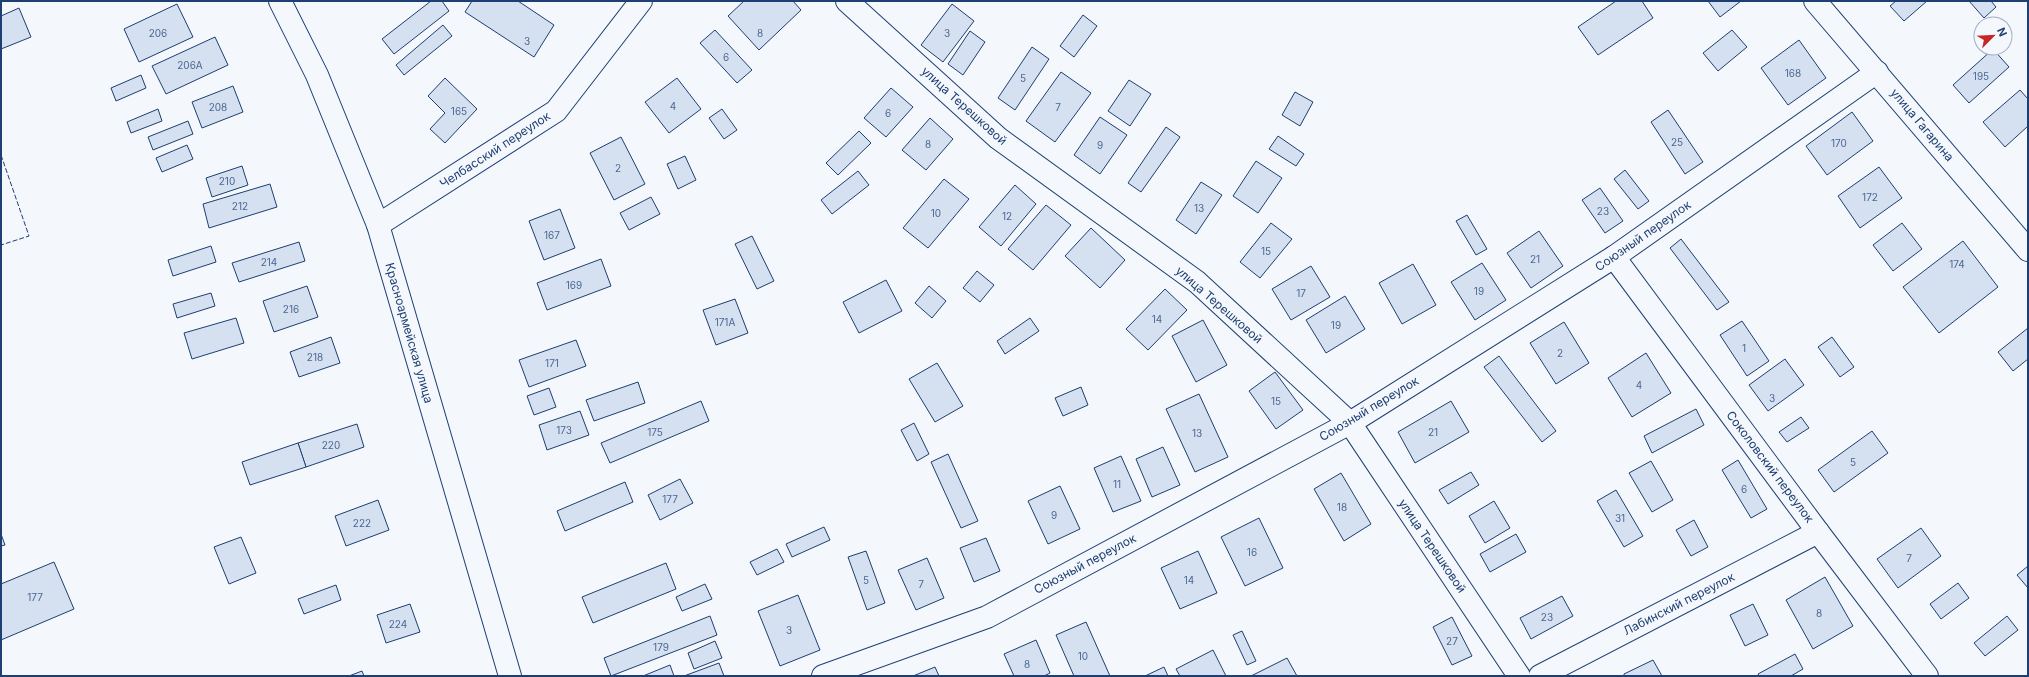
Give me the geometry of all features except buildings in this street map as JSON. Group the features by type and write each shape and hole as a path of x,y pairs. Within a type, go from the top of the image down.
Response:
{"street":[{"name":"Красноармейская улица","path":"280,1 317,75 378,225 510,676"},
{"name":"Челбасский переулок","path":"378,225 556,111 641,1"},
{"name":"улица Терешковой","path":"847,1 998,138 1197,282 1350,423 1519,676"},
{"name":"улица Гагарина","path":"1815,1 2028,250"},
{"name":"Союзный переулок","path":"823,676 987,616 1350,423 1614,257 1877,72"},
{"name":"Соколовский переулок","path":"1614,257 1927,676"},
{"name":"Лабинский переулок","path":"1540,676 1818,532"}],"fence":[{"path":"1,155 29,236 1,245"}]}
